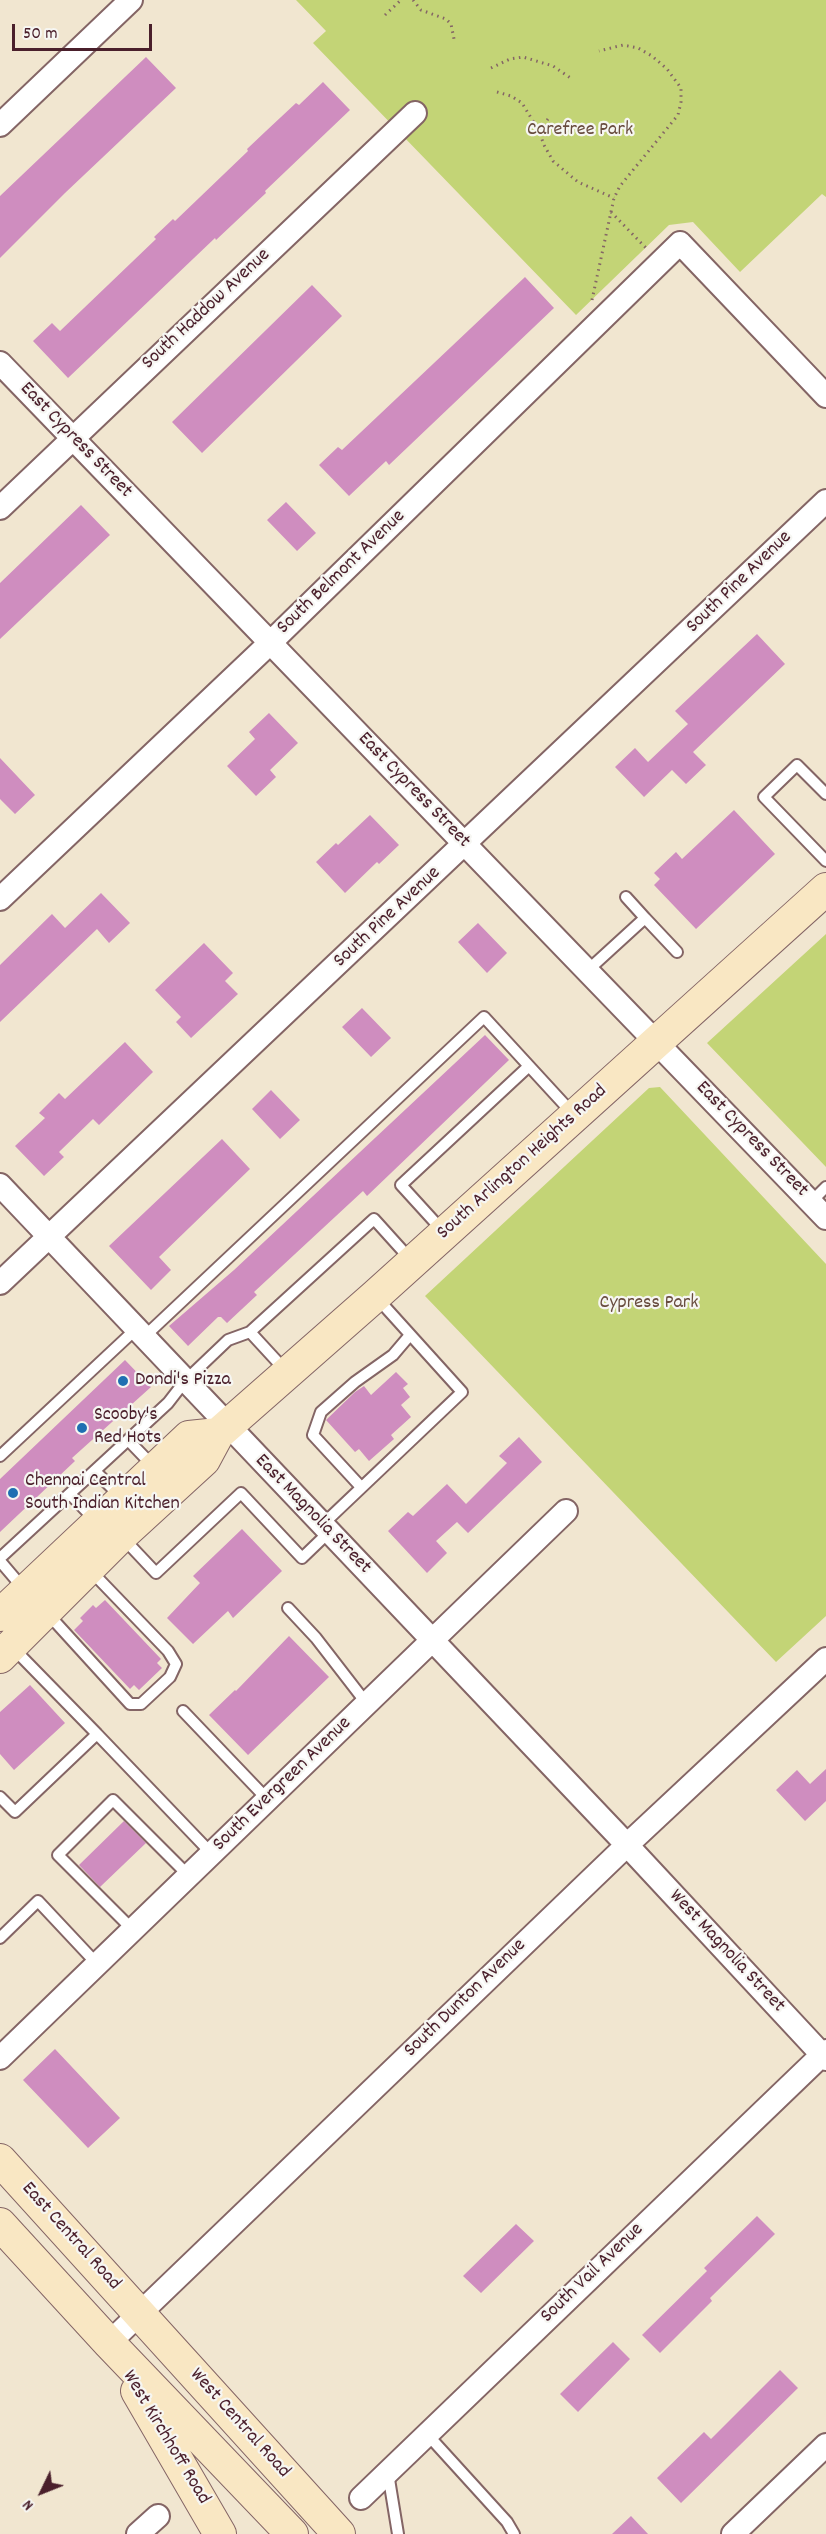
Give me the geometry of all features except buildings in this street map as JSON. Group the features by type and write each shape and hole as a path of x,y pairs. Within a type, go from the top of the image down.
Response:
{"main road":[{"name":"South Arlington Heights Road","path":"6,1652 36,1601 110,1530 204,1460 222,1430 288,1374 826,889"},
{"name":"South Arlington Heights Road","path":"0,1615 36,1601 89,1569 124,1500 189,1437 222,1430"},
{"name":"East Central Road","path":"0,2160 139,2314"},
{"path":"0,2224 108,2343"},
{"name":"West Central Road","path":"139,2314 339,2534"},
{"name":"West Central Road","path":"108,2343 292,2534"},
{"name":"West Kirchhoff Road","path":"108,2343 220,2534"},
{"path":"288,2479 307,2534"}],"street":[{"path":"0,125 131,0"},
{"name":"South Haddow Avenue","path":"0,507 415,113"},
{"name":"South Belmont Avenue","path":"0,899 270,643 680,243 826,396"},
{"name":"East Cypress Street","path":"0,363 657,1043 821,1203"},
{"name":"South Pine Avenue","path":"0,1283 826,501"},
{"name":"East Magnolia Street","path":"0,1185 185,1381 222,1430 325,1529 627,1845"},
{"name":"South Evergreen Avenue","path":"0,2058 566,1511"},
{"name":"South Dunton Avenue","path":"108,2343 627,1845 826,1659"},
{"name":"West Magnolia Street","path":"627,1845 825,2055"},
{"name":"South Vail Avenue","path":"361,2498 825,2055"},
{"path":"733,2534 826,2445"},
{"path":"138,2534 158,2516"}],"lane":[{"path":"826,794 797,765 764,797 826,861"},
{"path":"626,897 677,952"},
{"path":"587,971 645,918"},
{"path":"0,1456 140,1333 484,1017 575,1116"},
{"path":"445,1233 400,1185 529,1066"},
{"path":"89,1569 168,1652 176,1664 170,1677 141,1704 130,1704 0,1559 168,1403 185,1381 228,1340 250,1332 374,1219 413,1262"},
{"path":"70,1494 156,1573 241,1493 302,1558 361,1487 462,1392 375,1296"},
{"path":"250,1332 288,1374"},
{"path":"361,1487 313,1435 321,1412 355,1382 393,1355 410,1335"},
{"path":"128,1440 156,1469"},
{"path":"94,1471 124,1500"},
{"path":"288,1608 316,1638 367,1704"},
{"path":"6,1652 97,1734 212,1854"},
{"path":"183,1711 268,1800"},
{"path":"0,1797 15,1812 97,1734"},
{"path":"134,1930 58,1855 113,1800 189,1876"},
{"path":"0,1938 38,1901 98,1965"},
{"path":"427,2434 507,2522 514,2534"},
{"path":"388,2473 398,2534"}],"path":[{"path":"385,15 401,0"},
{"path":"413,0 421,10 446,19 451,24 454,39"},
{"path":"591,308 614,198 620,186 678,115 681,102 681,88 668,69 652,56 638,48 623,45 598,51"},
{"path":"491,68 510,59 523,57 553,66 572,79"},
{"path":"497,92 511,96 522,103 539,131 553,162 566,174 614,198"},
{"path":"539,131 548,119"},
{"path":"610,211 650,251"}],"green space":[{"name":"Carefree Park","path":"296,0 826,0 826,197 822,194 740,272 693,222 669,225 576,315 313,43 326,31"},
{"path":"826,934 826,1167 707,1043"},
{"name":"Cypress Park","path":"660,1087 826,1264 826,1616 776,1662 425,1296 649,1088"}],"place":[{"name":"Dondi's Pizza","path":"123,1381"},
{"name":"Scooby's Red Hots","path":"82,1428"},
{"name":"Chennai Central South Indian Kitchen","path":"13,1493"}]}
